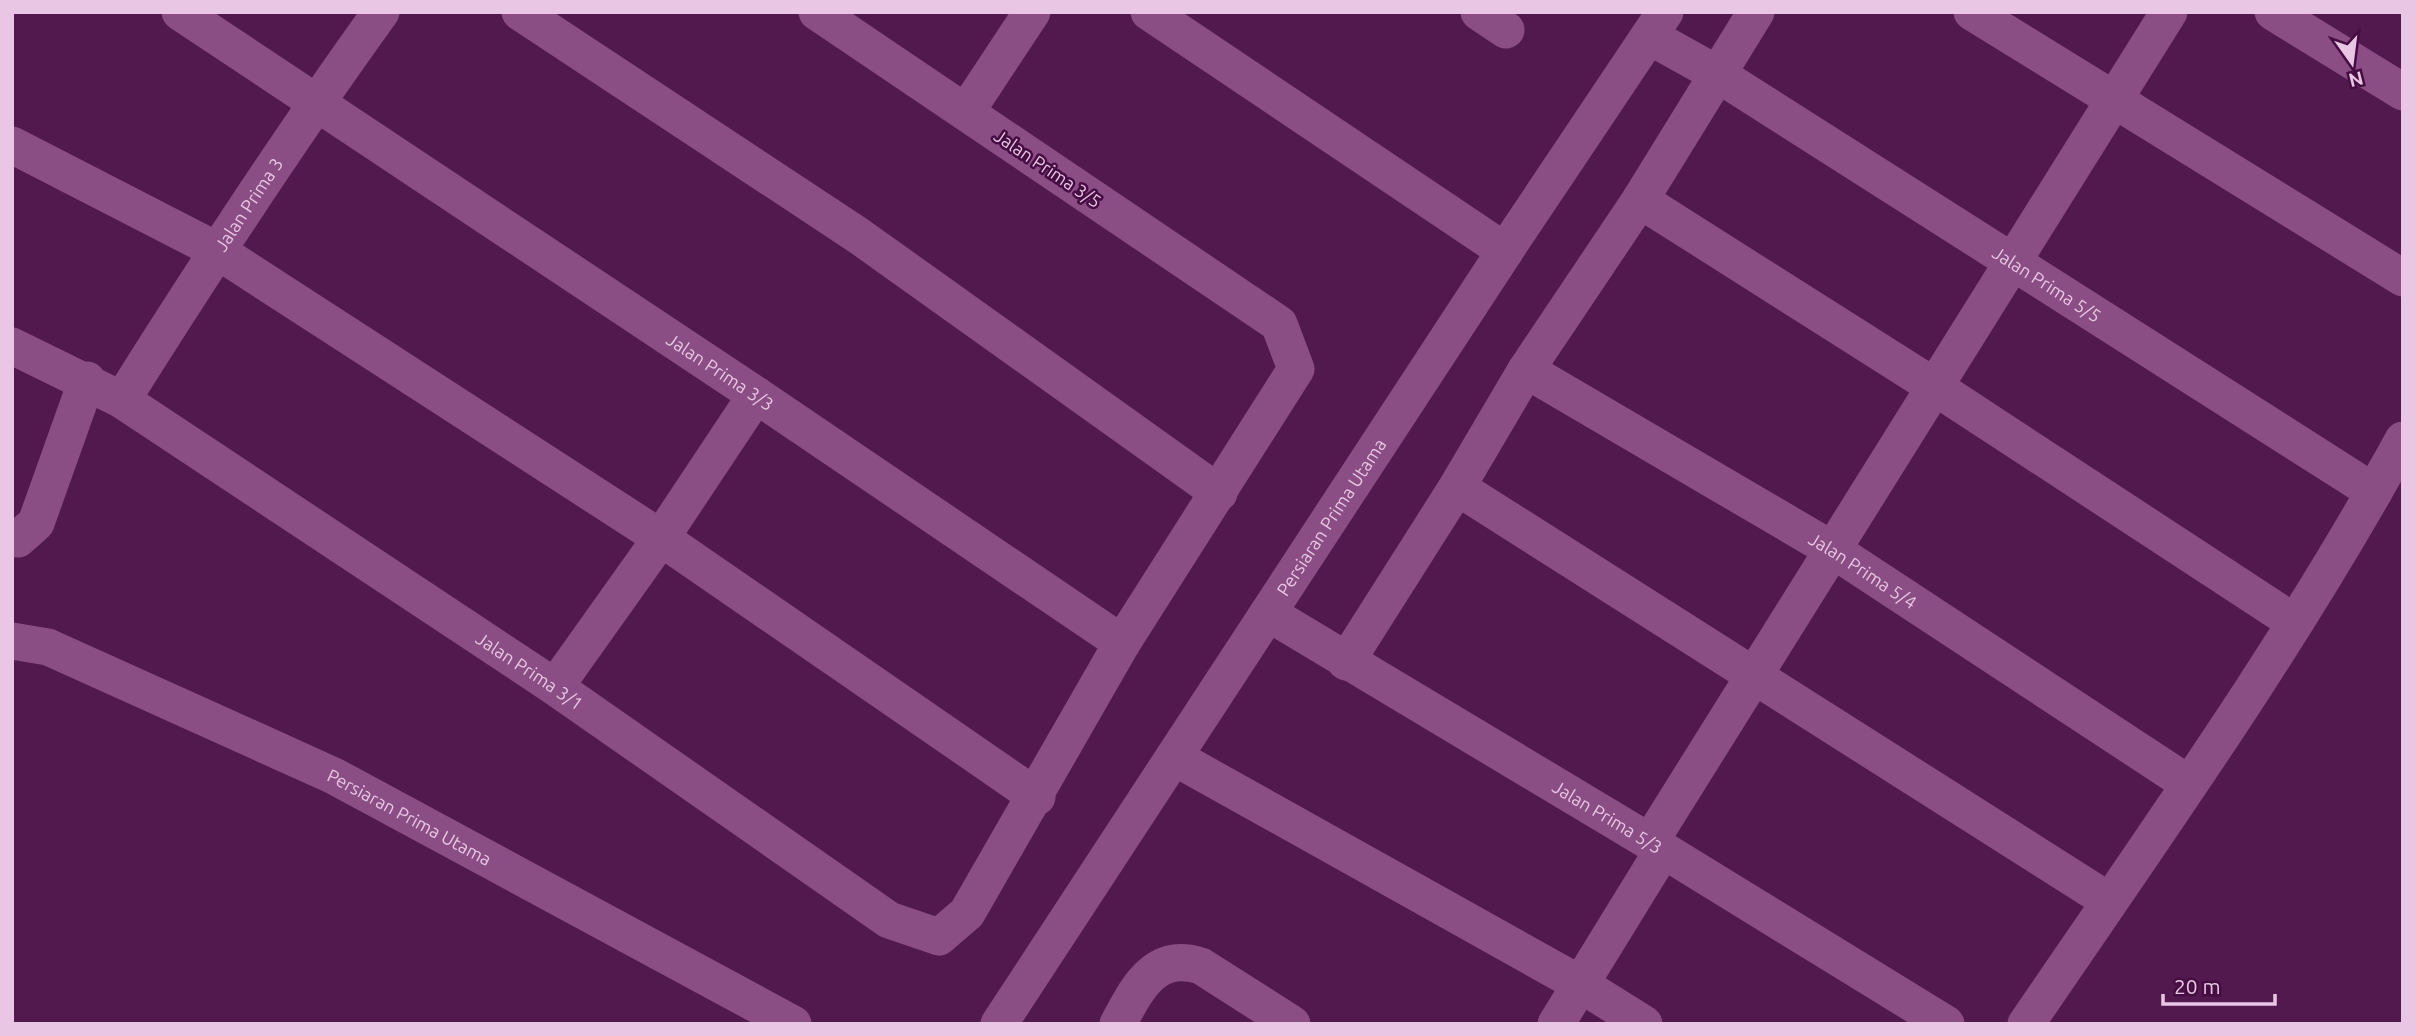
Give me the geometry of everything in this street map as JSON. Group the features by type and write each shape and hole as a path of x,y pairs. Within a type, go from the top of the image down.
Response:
{"street":[{"name":"Jalan Prima 3/3","path":"180,12 756,395 1122,643"},
{"name":"Jalan Prima 3","path":"122,400 216,250 316,102 381,12"},
{"path":"12,145 216,250 661,538 1037,797 1122,643 1219,493 859,236 520,12"},
{"name":"Jalan Prima 3/5","path":"817,12 1279,324 1296,369 1219,493"},
{"path":"966,113 1032,12"},
{"path":"1149,12 1505,251"},
{"path":"1346,662 1457,487 1526,370 1640,200 1756,12"},
{"path":"1972,12 2403,278"},
{"path":"1556,1024 1754,676 2169,12"},
{"path":"2273,12 2403,92"},
{"name":"Persiaran Prima Utama","path":"999,1024 1505,251 1657,24"},
{"name":"Jalan Prima 5/5","path":"1657,24 1719,75 2375,492"},
{"path":"1640,200 1935,387 2294,622"},
{"name":"Jalan Prima 3/1","path":"12,346 87,380 122,400 555,687 889,920 939,937 967,913 1037,797"},
{"name":"Jalan Prima 5/4","path":"1526,370 1833,550 2189,784"},
{"path":"12,538 18,539 36,523 87,380"},
{"path":"555,687 661,538 756,395"},
{"path":"2026,1024 2189,784 2294,622 2375,492 2403,440"},
{"path":"1457,487 2109,901"},
{"name":"Jalan Prima 5/3","path":"1268,613 1657,846 1946,1024"},
{"name":"Persiaran Prima Utama","path":"12,641 48,648 334,776 793,1024"},
{"path":"1174,757 1580,984 1644,1024"},
{"path":"1118,1024 1146,977 1166,965 1184,961 1201,966 1292,1024"}]}
